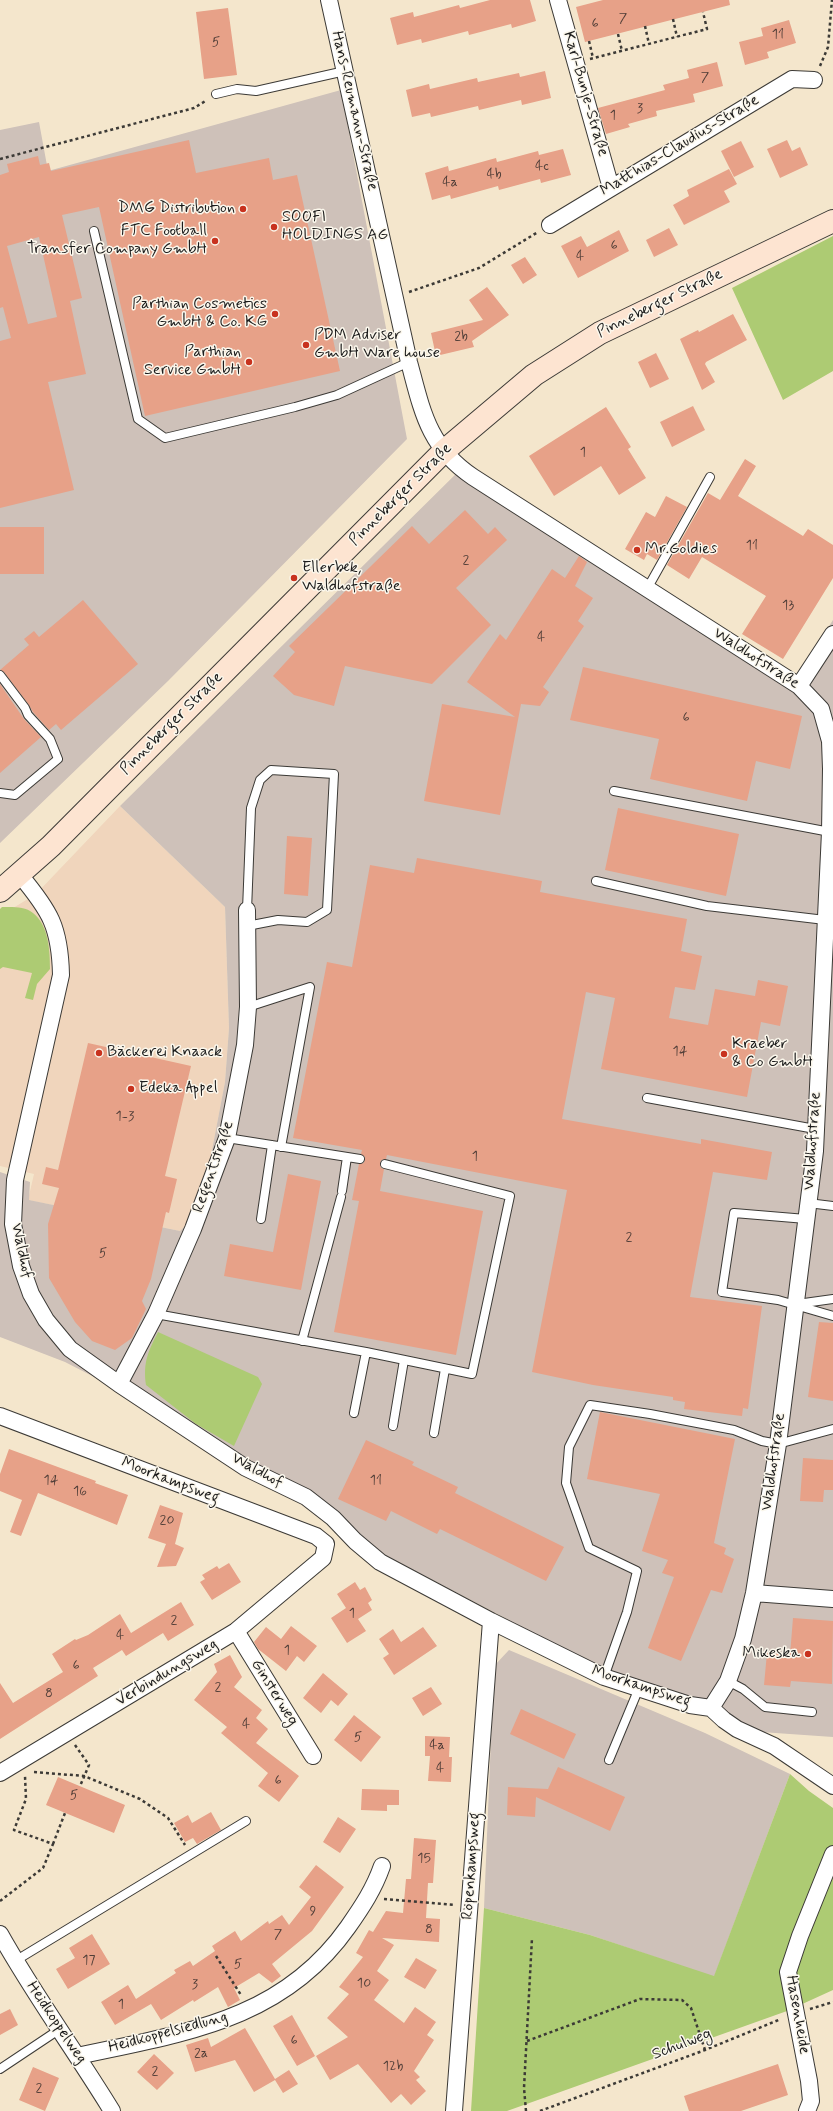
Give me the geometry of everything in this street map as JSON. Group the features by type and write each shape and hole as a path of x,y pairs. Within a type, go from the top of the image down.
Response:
{"main road":[{"name":"Pinneberger Straße","path":"0,891 20,875 56,841 444,451 534,375 600,333 833,221"}],"street":[{"name":"Hans-Reumann-Straße","path":"329,0 409,362 424,418 429,429 444,451"},
{"name":"Karl-Bunje-Straße","path":"558,0 611,188"},
{"name":"Matthias-Claudius-Straße","path":"550,225 792,79 814,80"},
{"name":"Waldhofstraße","path":"444,451 469,474 799,686 821,709 830,740 832,763 831,838 825,920 827,1020 815,1128 815,1151 794,1304 778,1444 754,1594 743,1639 728,1681 711,1708"},
{"path":"799,686 833,634"},
{"name":"Waldhof","path":"20,875 42,901 55,927 60,948 61,975 15,1180 13,1224 21,1266 31,1294 46,1320 70,1349 118,1384 246,1468 306,1497 333,1518 355,1541 380,1562"},
{"name":"Regentstraße","path":"118,1384 156,1314 193,1229 228,1138 245,1045 248,1007 247,918"},
{"name":"Moorkampsweg","path":"0,1416 316,1536 326,1544 323,1558"},
{"name":"Verbindungsweg","path":"0,1773 23,1766 67,1733 236,1631 323,1558"},
{"name":"Moorkampsweg","path":"380,1562 491,1621 604,1678 690,1704 711,1708 724,1720 738,1729 774,1746 833,1786"},
{"path":"754,1594 833,1599"},
{"name":"Röpenkampsweg","path":"454,2111 491,1621"},
{"name":"Ginsterweg","path":"236,1631 313,1756"},
{"name":"Hasenheide","path":"808,2111 811,2101 810,2088 788,1972 800,1936 833,1854"},
{"name":"Heidkoppelsiedlung","path":"78,2056 192,2030 250,2009 276,1996 309,1972 341,1937 369,1897 382,1866"},
{"name":"Heidkoppelweg","path":"0,1934 15,1961 78,2056 112,2111"}],"lane":[{"path":"216,94 237,89 256,91 345,71"},
{"path":"94,231 138,419 165,438 295,407 337,395 409,362"},
{"path":"647,589 710,477"},
{"path":"0,675 25,708 28,715 50,739 58,759 15,795 0,792"},
{"path":"271,770 334,774 327,910 307,922 247,918 251,808 260,780 271,770"},
{"path":"614,791 831,838"},
{"path":"596,881 706,906 825,920"},
{"path":"248,1007 310,987 281,1147"},
{"path":"647,1098 815,1128"},
{"path":"228,1138 360,1159"},
{"path":"261,1219 272,1145"},
{"path":"302,1341 342,1194 347,1157"},
{"path":"156,1314 366,1352 472,1374 510,1196 385,1164"},
{"path":"833,1206 807,1211 734,1213 722,1292 778,1300 833,1316"},
{"path":"794,1304 833,1299"},
{"path":"354,1413 366,1352"},
{"path":"393,1426 404,1360"},
{"path":"434,1433 445,1369"},
{"path":"604,1678 627,1612 637,1571 589,1548 566,1483 569,1447 590,1405 650,1414 734,1430 762,1441 778,1444 833,1428"},
{"path":"728,1681 743,1689 765,1707 812,1712"},
{"path":"609,1760 639,1688"},
{"path":"15,1961 246,1821"},
{"path":"0,2069 60,2029"}],"path":[{"path":"814,80 828,47 832,0"},
{"path":"576,63 707,29 703,12"},
{"path":"673,19 678,36"},
{"path":"645,26 649,44"},
{"path":"618,34 622,51"},
{"path":"589,41 594,58"},
{"path":"0,159 194,108 216,94"},
{"path":"395,298 479,268 550,225"},
{"path":"67,1733 89,1765 80,1786"},
{"path":"52,1844 14,1830 26,1799 23,1766 84,1776 140,1799 168,1818 191,1855"},
{"path":"0,1901 43,1868 65,1813"},
{"path":"369,1897 469,1906"},
{"path":"526,2111 524,2088 532,1938"},
{"path":"216,1956 250,2009"},
{"path":"527,2041 640,1999 682,2000 691,2008 705,2050"},
{"name":"Schulweg","path":"540,2111 705,2050 796,2013 833,2002"}],"shaded area":[{"path":"341,90 407,439 168,681 0,843 0,130 39,122 48,171"},
{"path":"467,463 794,680 833,620 833,1737 761,1732 589,1662 379,1552 306,1493 213,1438 65,1362 0,1337 0,1172 30,1182 29,1200 180,1231 187,1224 209,1166 225,1082 229,1028 225,907 120,806"},
{"path":"120,806 225,907 229,1028 225,1082 209,1166 187,1224 180,1231 28,1200 34,1174 0,1166 0,916 36,894"},
{"path":"509,1650 705,1733 790,1774 714,1977 590,1935 484,1908 494,1666"}],"green space":[{"path":"833,236 833,371 783,400 732,288"},
{"path":"2,907 18,907 33,913 42,924 48,939 50,969 37,984 33,1000 25,998 32,973 3,967 0,969 0,909"},
{"path":"158,1332 258,1377 262,1384 234,1446 196,1424 146,1385 145,1370 147,1357"},
{"path":"790,1774 809,1791 833,1808 833,1990 787,2011 507,2111 471,2111 484,1908 590,1935 714,1976"}],"building":[{"path":"490,0 530,0 536,21 512,28 511,24 469,35 468,31 422,43 421,39 397,45 390,18 413,12 414,17 459,5 460,8"},
{"path":"603,0 729,0 730,5 585,42 576,7"},
{"path":"228,8 237,75 204,79 196,12"},
{"path":"789,20 796,43 767,52 769,58 745,65 739,42 763,36 761,28"},
{"path":"717,62 723,86 693,94 695,102 656,111 657,116 628,124 630,127 606,134 598,108 665,90 663,85 689,78 687,70"},
{"path":"545,71 551,98 522,105 521,100 479,110 478,106 431,117 430,113 412,117 406,90 429,84 430,89 477,78 478,82 519,73 520,77"},
{"path":"189,140 196,173 269,158 273,180 297,175 340,371 145,416 99,207 62,215 82,298 70,301 86,374 48,382 74,490 0,508 0,341 11,338 3,307 0,308 0,175 9,172 7,164 38,156 40,165 49,163 51,171","holes":["39,237 57,317 28,324 7,246"]},
{"path":"787,140 792,151 800,147 808,165 780,178 767,149"},
{"path":"741,141 754,167 734,177 721,151"},
{"path":"563,149 571,175 541,183 540,179 499,190 498,186 451,199 450,195 432,200 425,173 448,166 449,171 496,158 497,162 538,151 539,155"},
{"path":"729,169 737,184 724,191 730,202 684,225 673,205 689,196 687,190"},
{"path":"669,228 678,245 654,257 646,240"},
{"path":"619,230 629,251 578,278 561,246 581,236 587,247"},
{"path":"525,257 537,275 523,284 511,265"},
{"path":"487,287 509,315 472,341 474,347 436,356 431,333 483,320 469,300"},
{"path":"733,314 747,340 706,362 705,364 715,382 702,390 680,339 698,330 699,332"},
{"path":"656,353 669,379 650,388 638,362"},
{"path":"693,406 705,430 672,447 660,422"},
{"path":"606,407 631,447 628,449 646,478 619,495 601,466 554,496 529,456"},
{"path":"745,459 756,466 738,496 803,536 808,529 833,545 833,578 783,659 742,634 766,596 702,557 689,579 667,565 708,493 720,500"},
{"path":"666,496 687,507 657,560 647,554 644,560 625,549 646,512 655,517"},
{"path":"465,510 488,534 495,527 507,540 456,588 491,625 432,684 345,666 334,706 294,695 273,676 295,652 289,646 412,526 429,544"},
{"path":"0,527 44,527 44,574 0,574"},
{"path":"579,556 587,562 575,586 593,598 578,621 584,626 543,687 549,692 540,706 521,704 500,815 424,801 442,704 515,717 467,682 500,634 506,640 552,569 565,578"},
{"path":"83,600 138,664 61,730 56,724 49,730 33,712 4,672 0,670 29,645 24,639 34,631 39,637"},
{"path":"583,667 802,716 790,769 756,761 747,801 650,779 659,739 570,720"},
{"path":"0,684 24,719 41,737 0,773"},
{"path":"618,808 739,834 726,896 605,870"},
{"path":"287,836 312,838 308,896 284,894"},
{"path":"417,858 542,881 540,892 687,919 681,951 702,956 695,990 675,987 669,1018 708,1025 715,989 755,996 758,980 788,986 780,1026 761,1022 747,1097 601,1069 615,998 586,992 562,1119 701,1144 701,1139 772,1152 767,1180 713,1172 690,1297 762,1306 748,1409 743,1408 742,1416 684,1409 685,1402 673,1400 673,1397 593,1385 532,1372 567,1190 387,1155 386,1159 381,1160 380,1163 381,1168 384,1169 380,1191 483,1211 456,1355 334,1332 359,1201 352,1200 359,1164 364,1163 365,1157 361,1154 362,1150 293,1138 327,962 352,967 370,865 414,873"},
{"path":"88,1043 191,1066 165,1176 177,1179 169,1213 166,1212 151,1279 142,1301 146,1309 132,1338 115,1350 92,1341 75,1322 49,1278 48,1224 59,1188 42,1184 46,1167 58,1170"},
{"path":"288,1174 321,1181 301,1290 224,1276 230,1244 273,1252"},
{"path":"819,1322 833,1323 833,1401 808,1397"},
{"path":"600,1412 735,1439 714,1543 726,1548 724,1554 734,1559 722,1593 711,1590 681,1661 648,1648 674,1577 662,1573 668,1560 642,1551 660,1494 587,1479"},
{"path":"366,1440 414,1462 412,1465 458,1487 455,1493 564,1547 546,1581 440,1529 437,1534 391,1511 386,1521 338,1499"},
{"path":"9,1449 96,1481 95,1483 128,1495 117,1525 38,1493 21,1536 10,1532 22,1500 0,1491 0,1474"},
{"path":"803,1458 833,1460 833,1490 824,1490 823,1502 800,1501"},
{"path":"160,1505 183,1513 175,1544 184,1548 176,1566 157,1567 166,1544 148,1538"},
{"path":"229,1563 241,1582 212,1600 200,1582 205,1579 202,1575 217,1566 219,1569"},
{"path":"355,1582 360,1590 365,1587 372,1600 368,1603 372,1610 358,1619 366,1631 347,1643 331,1618 346,1608 337,1594"},
{"path":"181,1602 194,1625 168,1641 163,1633 126,1656 122,1650 93,1668 98,1676 0,1739 0,1683 13,1703 63,1672 52,1654 75,1639 76,1640 88,1635 120,1614 131,1633"},
{"path":"793,1618 833,1621 832,1684 791,1681 790,1687 764,1685 767,1653 790,1655"},
{"path":"291,1626 317,1646 304,1662 297,1656 286,1671 258,1649 254,1642 266,1627 281,1639"},
{"path":"423,1627 437,1646 394,1675 383,1658 389,1654 379,1639 393,1629 401,1642"},
{"path":"230,1655 242,1677 234,1687 262,1710 256,1718 268,1729 256,1743 299,1776 279,1802 258,1786 268,1773 221,1733 227,1727 194,1700 217,1672 214,1664"},
{"path":"323,1673 348,1694 338,1706 331,1700 321,1713 303,1698"},
{"path":"431,1687 442,1704 423,1716 412,1698"},
{"path":"521,1709 576,1734 564,1759 510,1734"},
{"path":"354,1715 381,1737 361,1762 334,1740"},
{"path":"425,1736 450,1737 449,1757 452,1757 451,1782 428,1781 430,1756 425,1756"},
{"path":"558,1767 625,1797 610,1831 536,1797 535,1817 507,1815 508,1787 548,1789"},
{"path":"58,1777 125,1805 114,1833 46,1805"},
{"path":"362,1789 399,1790 399,1805 387,1805 387,1811 361,1810"},
{"path":"211,1812 221,1830 197,1844 193,1838 185,1842 174,1823 188,1815 192,1823"},
{"path":"338,1817 356,1829 340,1853 323,1842"},
{"path":"414,1838 436,1840 433,1883 428,1883 426,1918 440,1919 439,1942 382,1938 394,1945 377,1971 389,1980 374,2000 404,2023 415,2007 436,2022 427,2035 434,2040 414,2071 420,2077 416,2080 426,2091 411,2105 401,2094 391,2103 358,2064 330,2080 316,2056 348,2037 327,2018 349,1994 339,1987 363,1957 356,1953 369,1930 373,1932 386,1911 403,1913 406,1879 411,1879"},
{"path":"316,1865 344,1887 312,1931 272,1964 281,1976 272,1983 259,1973 234,1988 240,2000 228,2007 218,1987 194,2002 193,2000 161,2020 151,2004 115,2025 101,2002 128,1985 136,1999 176,1973 174,1970 190,1961 193,1966 215,1951 212,1946 235,1931 241,1941 268,1921 269,1924 282,1915 289,1925 311,1897 299,1887"},
{"path":"92,1934 110,1964 68,1989 56,1969 75,1958 69,1948"},
{"path":"416,1958 437,1970 425,1989 404,1977"},
{"path":"10,2009 18,2025 0,2035 0,2014"},
{"path":"292,2015 315,2056 297,2066 273,2026"},
{"path":"245,2028 275,2079 289,2070 298,2084 283,2093 275,2080 254,2092 235,2060 195,2072 186,2045 208,2038 211,2047"},
{"path":"154,2054 174,2073 157,2090 137,2072"},
{"path":"778,2064 788,2095 741,2111 689,2111 684,2096"},
{"path":"33,2067 59,2078 45,2111 19,2100"}],"place":[{"name":"DMG Distribution","path":"243,209"},
{"name":"SOOFI HOLDINGS AG","path":"274,227"},
{"name":"FTC Football Transfer Company GmbH","path":"215,241"},
{"name":"Parthian Cosmetics GmbH & Co. KG","path":"275,314"},
{"name":"PDM Adviser GmbH Ware house","path":"306,345"},
{"name":"Parthian Service GmbH","path":"249,362"},
{"name":"Mr.Goldies","path":"637,550"},
{"name":"Ellerbek, Waldhofstraße","path":"294,578"},
{"name":"Bäckerei Knaack","path":"99,1053"},
{"name":"Kraeber & Co GmbH","path":"724,1054"},
{"name":"Edeka Appel","path":"131,1089"},
{"name":"Mikeska","path":"808,1654"}]}
